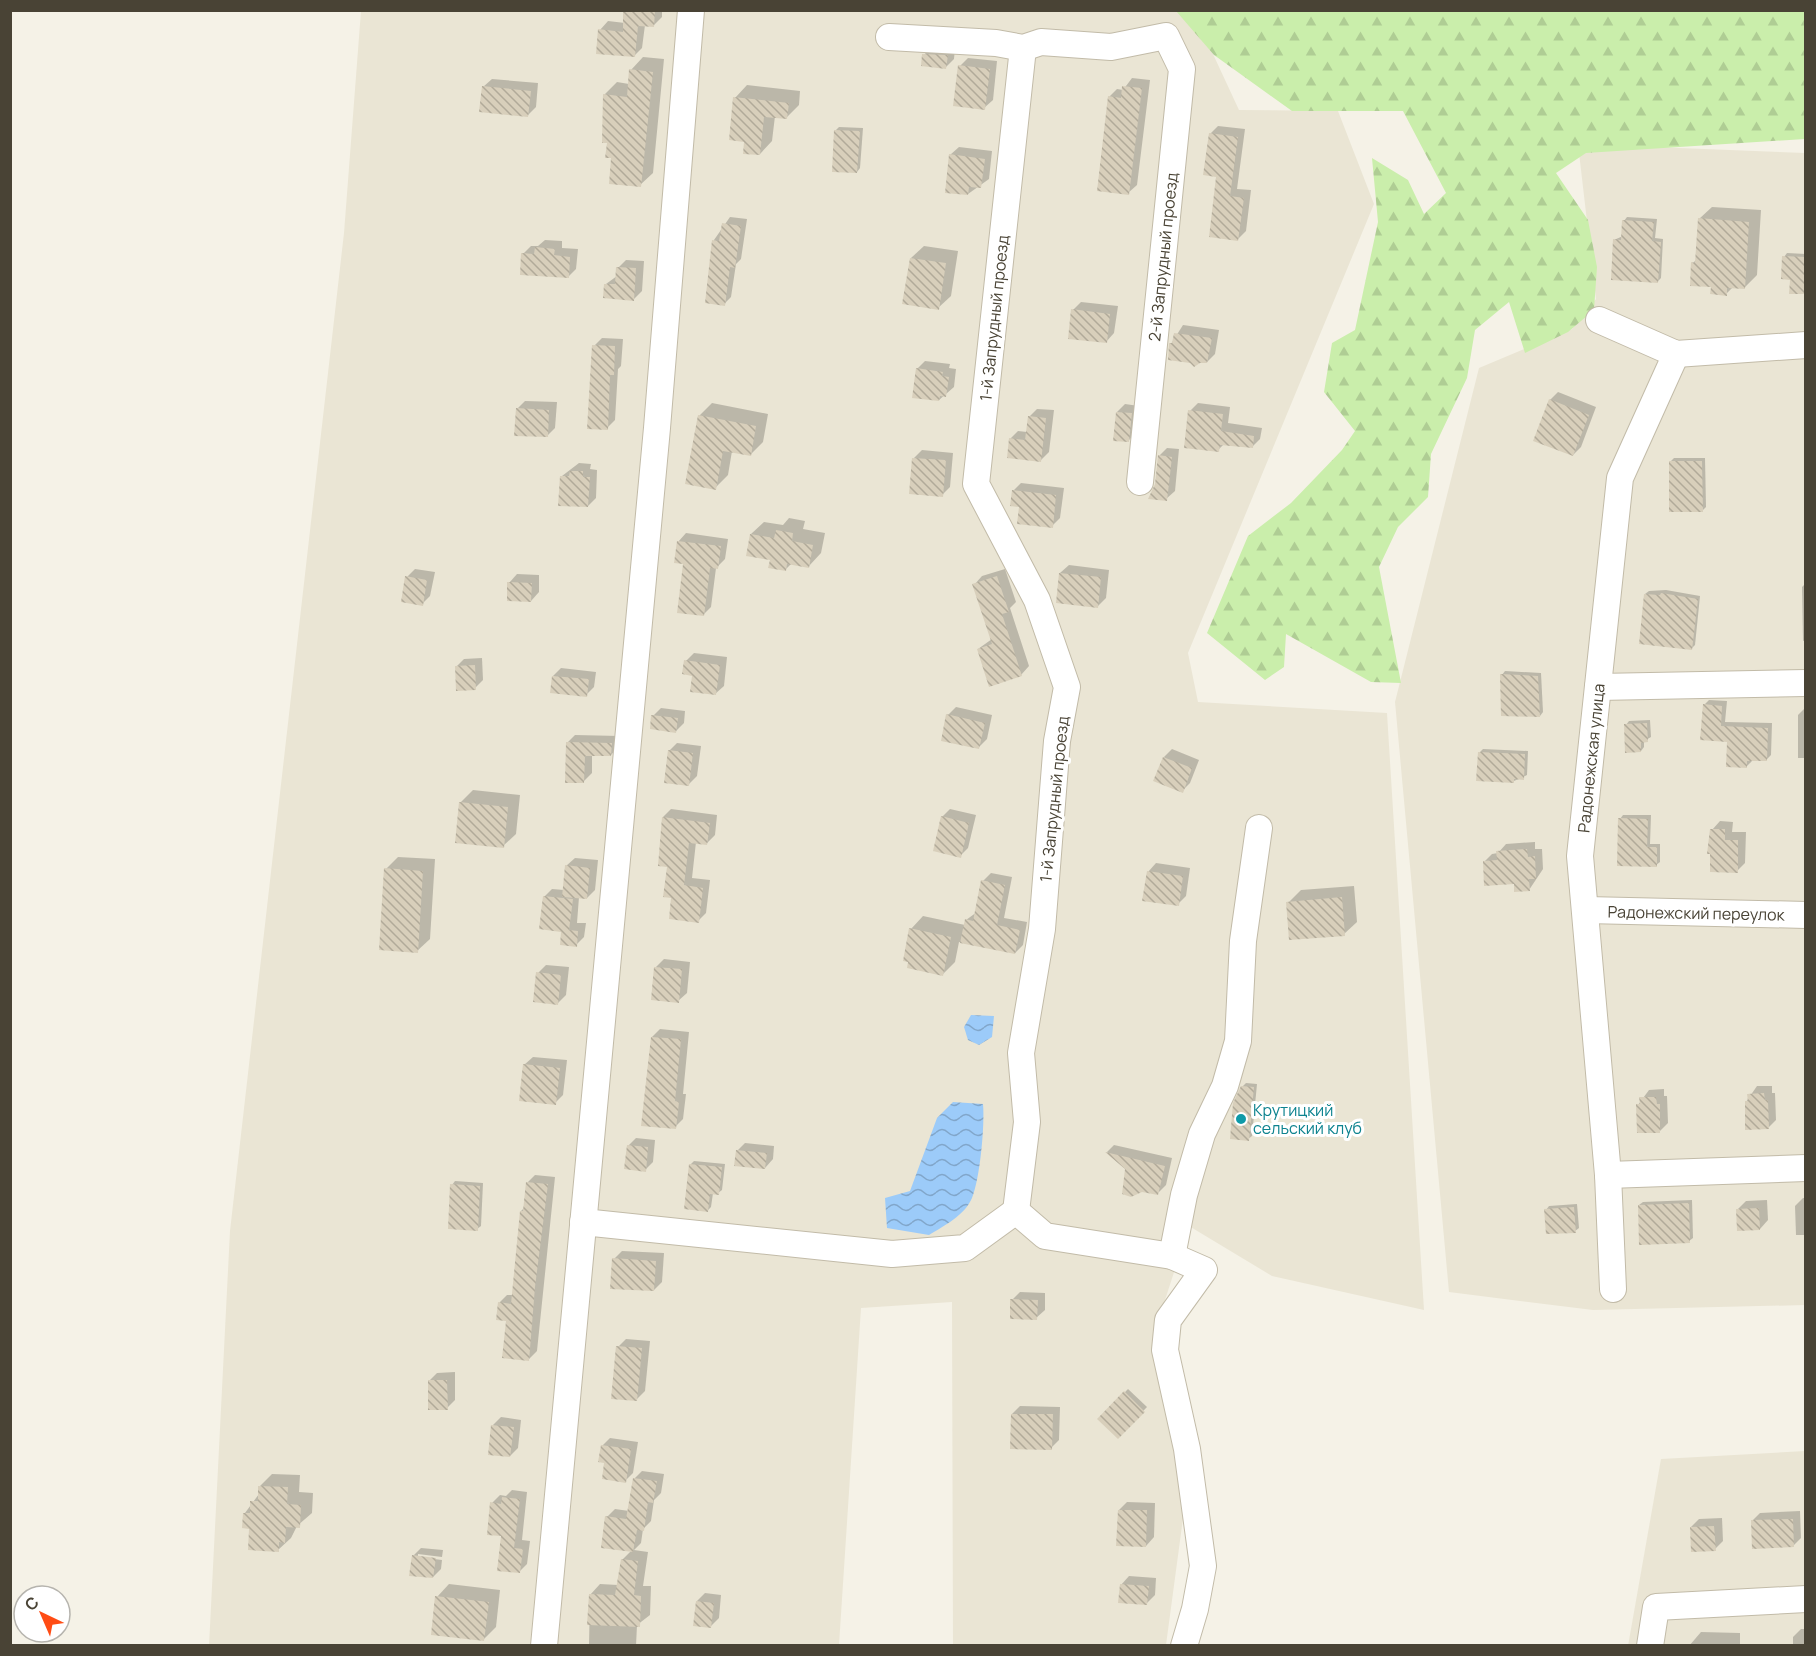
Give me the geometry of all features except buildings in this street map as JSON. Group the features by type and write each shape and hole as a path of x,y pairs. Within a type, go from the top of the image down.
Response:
{"street":[{"path":"544,1646 661,381 691,10"},
{"name":"2-й Запрудный проезд","path":"1023,48 1041,42 1111,47 1166,36 1182,69 1140,482"},
{"path":"889,37 996,43 1023,48"},
{"name":"1-й Запрудный проезд","path":"1016,1211 1027,1122 1021,1053 1042,929 1057,741 1067,687 1037,600 976,484 1023,48"},
{"path":"1599,320 1676,354 1806,345"},
{"name":"Радонежская улица","path":"1613,1289 1608,1175 1580,855 1620,478 1676,354"},
{"path":"1598,687 1806,683"},
{"path":"1172,1256 1184,1195 1202,1134 1225,1086 1238,1041 1243,941 1259,828"},
{"name":"Радонежский переулок","path":"1586,910 1806,915"},
{"path":"1608,1175 1806,1168"},
{"path":"583,1222 892,1254 965,1248 1016,1211 1045,1236 1172,1256 1204,1270 1168,1320 1165,1350 1187,1449 1203,1566 1195,1609 1184,1646"},
{"path":"1650,1646 1656,1607 1806,1599"}],"shaded area":[{"path":"361,11 1193,11 1239,110 1338,111 1374,204 1188,653 1198,702 1387,713 1424,1310 1272,1276 1189,1226 1153,1337 1186,1496 1166,1645 953,1645 952,1302 861,1308 839,1645 209,1646 230,1231 344,233"},
{"path":"1578,144 1805,153 1805,1305 1593,1310 1449,1292 1395,702 1479,368 1572,329 1596,299"},
{"path":"1805,1451 1805,1645 1628,1646 1661,1459"}],"green space":[{"path":"1176,11 1805,11 1805,139 1586,153 1556,173 1588,220 1597,267 1594,310 1568,332 1525,353 1509,302 1475,330 1467,378 1431,454 1428,497 1398,527 1379,567 1401,683 1371,682 1286,634 1284,667 1265,680 1207,633 1248,536 1291,503 1342,450 1355,431 1324,392 1332,343 1355,330 1378,222 1372,158 1408,180 1424,214 1446,193 1403,111 1292,111 1214,55"}],"water":[{"path":"971,1015 994,1016 992,1037 979,1045 968,1040 964,1027"},
{"path":"953,1102 983,1104 981,1152 975,1189 969,1204 959,1215 929,1235 887,1228 885,1198 910,1191 937,1118"}],"place":[{"name":"Крутицкий сельский клуб","path":"1241,1119"}]}
